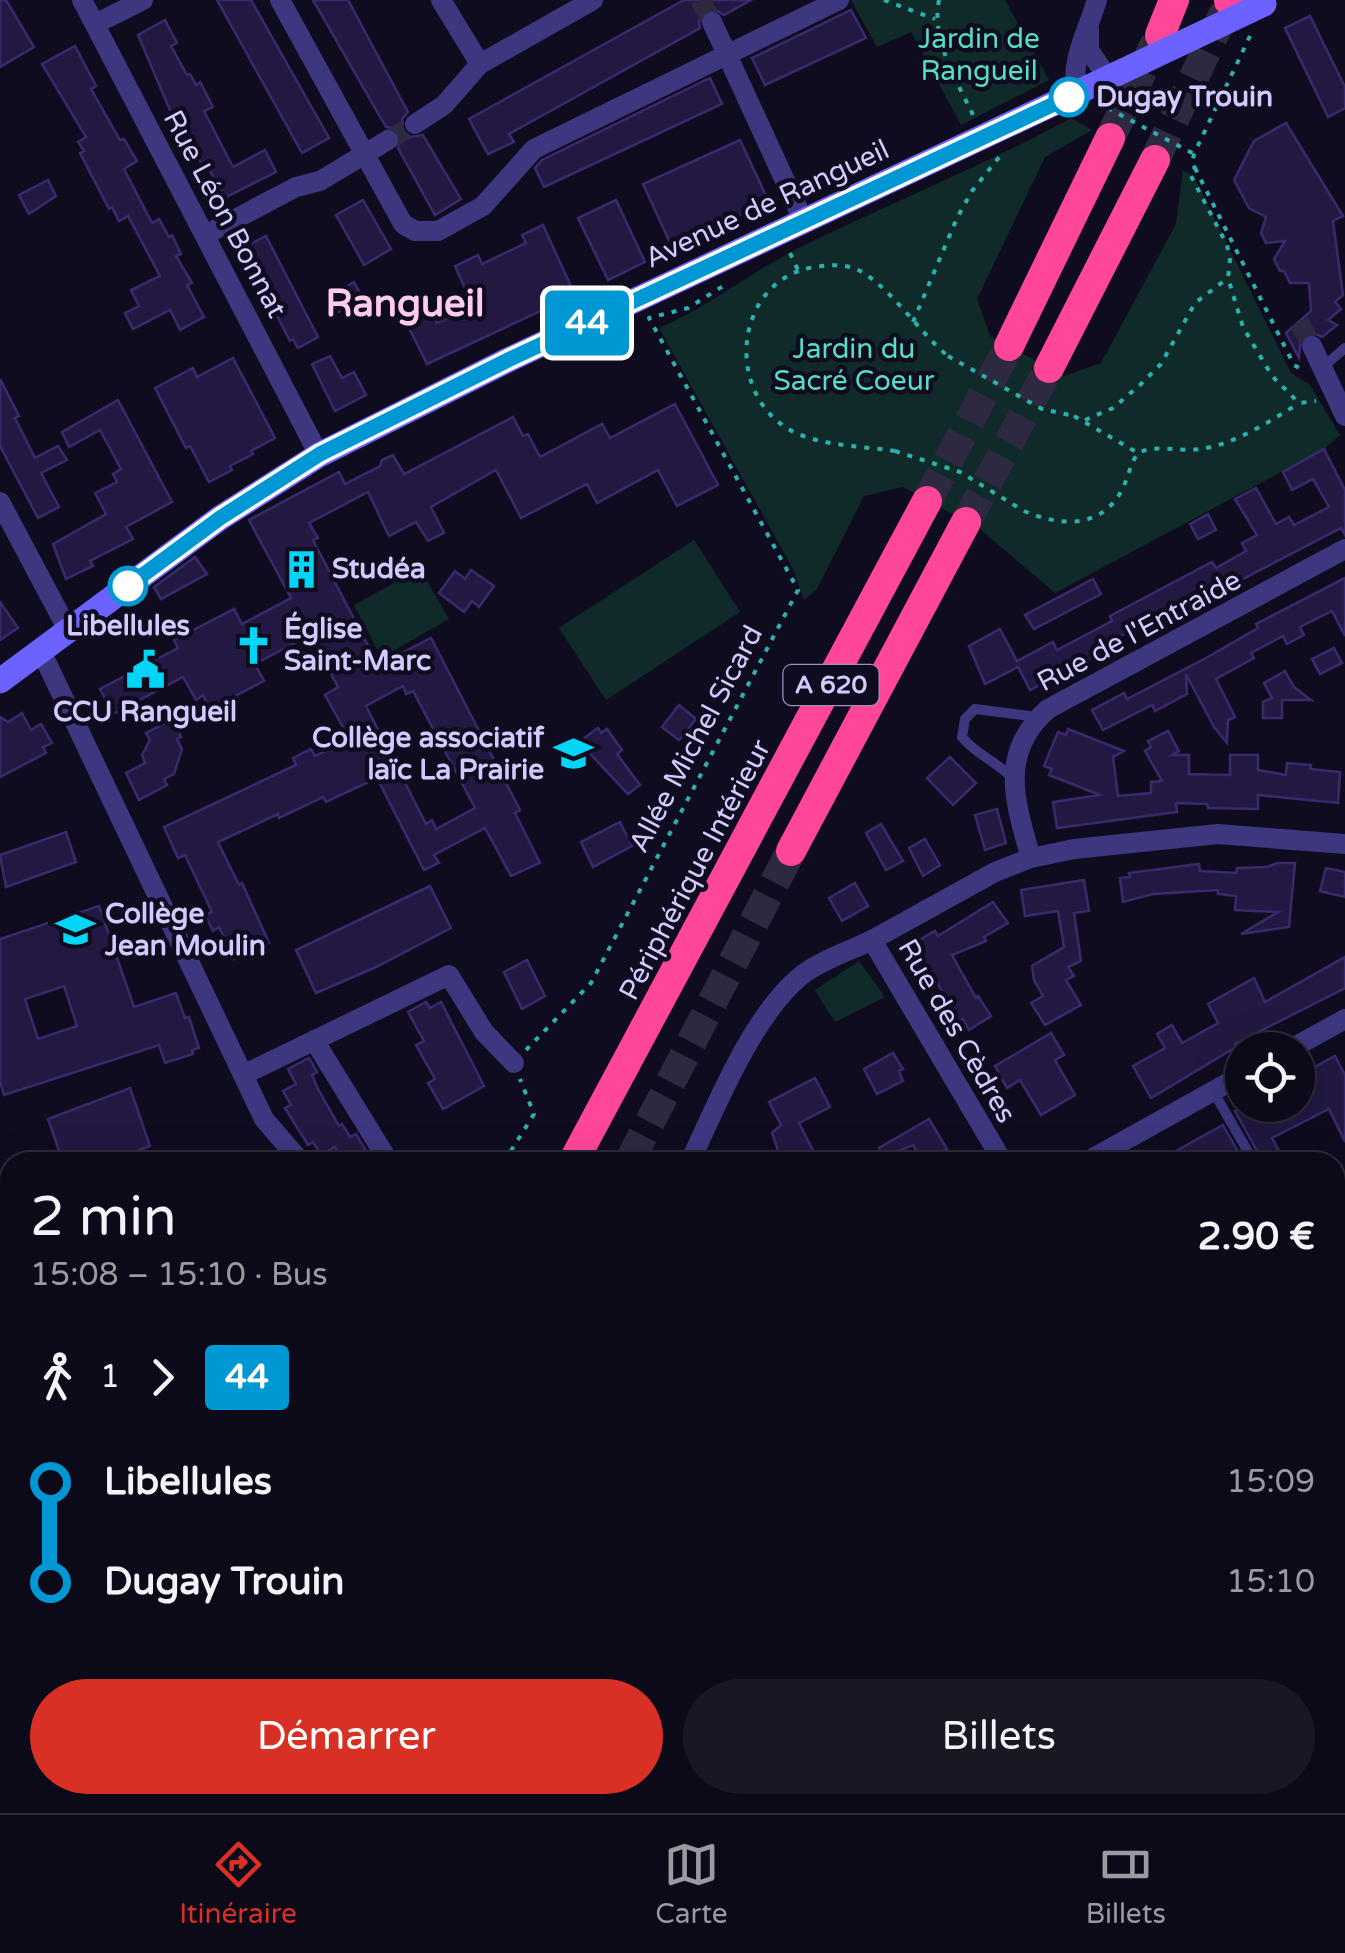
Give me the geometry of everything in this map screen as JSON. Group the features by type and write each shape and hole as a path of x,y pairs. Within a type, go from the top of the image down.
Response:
{"highway":[{"path":"1160,35 1174,0"},
{"path":"1009,346 1110,138"},
{"path":"1049,368 1156,160"},
{"name":"Périphérique Intérieur","path":"579,1152 927,501"},
{"name":"A 620","path":"791,851 966,522"},
{"path":"556,1152 623,1032 652,1021"}],"street":[{"name":"Rue Léon Bonnat","path":"82,0 320,454"},
{"path":"95,24 143,0"},
{"path":"280,0 403,224 416,231 438,231 483,206 534,149 840,0"},
{"path":"441,0 480,64"},
{"path":"414,124 444,106 480,64 593,0"},
{"path":"1094,90 1088,50 1096,0"},
{"name":"Avenue de Rangueil","path":"0,682 220,518 320,454 803,220 994,142 1268,2"},
{"path":"712,22 803,220"},
{"path":"1089,26 1078,46 1073,72 1094,90"},
{"path":"206,235 296,187 320,181 388,140"},
{"path":"1312,346 1345,416"},
{"path":"0,502 68,630"},
{"name":"Rue de l'Entraide","path":"1013,778 1021,744 1038,717 1345,549"},
{"path":"40,651 264,1119 292,1152"},
{"path":"1013,778 1031,858"},
{"name":"Rue des Cèdres","path":"997,1152 872,940 968,884 1031,858 1074,849 1218,834 1345,844"},
{"path":"695,1152 757,1028 778,998 804,972 872,940"},
{"path":"243,1074 450,975 484,1032 514,1063"},
{"path":"1315,1036 1345,1019"},
{"path":"314,1040 382,1152"},
{"path":"1104,1152 1225,1085"}],"lane":[{"path":"1322,368 1345,348"},
{"path":"1013,778 962,738 965,719 975,709 1038,717"},
{"path":"1214,1091 1248,1152"}],"path":[{"path":"884,0 935,19"},
{"path":"913,322 994,142 945,55 935,19 939,0"},
{"path":"1253,30 1192,164 1294,364 1300,370 1322,368"},
{"path":"1094,90 1102,105 1194,154"},
{"path":"1195,168 1190,174 1227,245 1228,278 1243,328 1272,376 1299,402"},
{"path":"790,253 798,270"},
{"path":"1138,453 1085,420 1042,409 948,356 870,277 857,269 840,265 798,270 764,295 748,329 747,370 758,398 792,431 810,438 894,450 942,464 1024,511 1044,519 1078,524 1104,510 1120,494 1138,453 1146,449 1200,450 1220,444 1299,402 1335,396"},
{"path":"1085,420 1113,408 1140,385 1161,364 1195,304 1228,278"},
{"name":"Allée Michel Sicard","path":"514,1063 591,983 798,590 649,318"},
{"path":"510,1152 534,1114 514,1063"}],"green space":[{"name":"Jardin de Rangueil","path":"851,0 1005,0 1049,80 961,125 911,32 877,47"},
{"name":"Jardin du Sacré Coeur","path":"1071,118 1092,130 1045,157 977,299 990,336 1064,376 1101,363 1176,224 1183,170 1194,177 1291,373 1310,385 1340,435 1324,449 1055,593 981,530 903,487 864,496 817,589 804,600 793,569 659,328 793,251"},
{"path":"694,540 740,612 606,700 559,628"},
{"path":"420,569 449,619 386,655 379,653 354,605"},
{"path":"859,961 885,997 835,1022 815,990"}],"building":[{"path":"0,0 6,0 34,47 0,67"},
{"path":"217,0 251,0 329,138 302,153"},
{"path":"313,0 348,0 408,112 402,119 403,131 410,137 423,135 461,199 435,215 398,148 400,134 386,127"},
{"path":"684,0 751,0 724,15 714,9 705,10 699,20 700,28 509,134 514,142 488,154 469,119"},
{"path":"851,10 866,38 765,85 752,58"},
{"path":"1310,16 1345,87 1345,108 1328,117 1285,28"},
{"path":"165,20 177,43 171,46 187,75 196,85 200,82 213,107 204,111 233,167 265,150 276,172 224,198 205,161 201,163 172,115 138,35"},
{"path":"75,46 96,86 91,89 120,140 124,139 137,161 124,169 152,223 159,219 169,237 172,235 181,254 176,256 192,283 187,285 204,317 180,330 170,310 133,329 125,313 139,306 131,290 160,276 128,216 119,221 112,207 109,209 80,153 84,151 78,142 86,137 42,64"},
{"path":"710,78 722,104 544,187 535,168 542,160"},
{"path":"1286,123 1343,216 1333,221 1343,295 1335,302 1341,309 1328,320 1337,325 1322,337 1312,332 1301,337 1299,358 1286,333 1311,311 1309,283 1290,283 1284,271 1280,271 1274,259 1285,241 1266,243 1261,233 1266,217 1249,208 1234,180 1254,141"},
{"path":"740,140 769,202 672,247 643,184"},
{"path":"48,180 56,196 29,214 19,195"},
{"path":"363,200 391,249 364,265 336,215"},
{"path":"616,200 645,262 608,280 578,218"},
{"path":"543,225 575,295 427,364 406,322 431,310 437,323 473,306 455,266 478,255 482,264 526,243 522,235"},
{"path":"266,236 318,337 298,348 293,339 290,341 247,257 250,256 245,247"},
{"path":"354,282 368,308 348,319 343,309 338,312 329,296"},
{"path":"330,356 342,378 354,372 366,395 335,411 312,364"},
{"path":"233,358 275,438 209,482 190,446 186,448 155,388 193,368 197,377"},
{"path":"0,379 35,458 58,446 67,460 41,473 59,507 38,518 0,446"},
{"path":"118,400 172,502 126,527 133,539 90,561 93,566 66,579 53,544 106,514 95,493 117,482 113,474 121,469 100,430 69,447 62,432"},
{"path":"675,404 718,485 677,506 658,470 597,503 587,484 521,518 496,470 431,507 444,533 428,541 416,522 389,536 368,492 309,523 318,538 313,540 378,665 431,638 520,810 515,813 540,863 511,876 485,828 434,855 439,863 424,870 377,778 326,802 323,797 279,818 278,814 218,842 269,943 234,959 219,927 213,931 205,915 212,912 185,855 178,858 164,827 296,765 293,758 311,749 315,756 350,740 325,695 338,687 310,635 255,664 264,681 210,709 203,695 196,700 183,677 113,714 100,689 178,648 174,640 234,609 242,624 291,598 249,520 339,472 345,484 393,455 404,474 513,417 540,457 602,424 610,438","holes":["403,686 406,694 413,691 475,808 436,829 432,820 426,824 366,706"]},
{"path":"1324,449 1345,490 1345,535 1341,528 1241,580 1238,574 1107,643 1110,648 1030,690 1018,667 985,684 969,646 1000,629 1017,661 1053,642 1057,650 1112,621 1110,616 1212,562 1216,568 1246,551 1242,543 1257,535 1235,499 1256,488 1276,524 1289,517 1294,525 1329,507 1313,479 1292,490 1283,472"},
{"path":"1208,514 1216,530 1198,539 1190,524"},
{"path":"195,557 207,574 161,599 154,587"},
{"path":"471,570 494,586 479,607 472,601 464,612 439,593 455,571 465,579"},
{"path":"1345,578 1345,636 1332,611 1300,627 1304,635 1287,644 1283,636 1216,679 1235,717 1228,720 1227,743 1214,727 1186,674 1187,694 1155,711 1152,705 1103,730 1092,710 1124,693 1127,699 1206,658 1258,628 1256,624"},
{"path":"1093,579 1101,594 1034,629 1025,615"},
{"path":"0,602 18,628 0,640"},
{"path":"1334,648 1342,663 1320,674 1312,659"},
{"path":"1285,671 1294,687 1311,700 1282,700 1282,718 1263,718 1263,702 1272,698 1264,683"},
{"path":"679,705 696,719 679,740 662,727"},
{"path":"22,713 31,730 41,724 52,743 43,747 46,753 0,777 0,717 8,722"},
{"path":"173,719 182,749 174,774 164,779 167,785 139,800 126,773 145,763 142,755 150,740 146,733"},
{"path":"598,728 601,733 607,729 622,750 617,754 640,785 628,794 579,742"},
{"path":"1068,729 1124,751 1113,757 1118,796 1151,793 1151,782 1162,781 1145,751 1151,747 1148,741 1168,731 1179,751 1172,755 1189,755 1189,774 1230,775 1230,755 1258,755 1258,770 1286,775 1287,763 1311,765 1310,769 1340,772 1338,803 1258,795 1258,809 1176,803 1177,812 1057,828 1053,802 1100,795 1049,775 1052,769 1044,766 1058,732 1066,735"},
{"path":"950,757 976,783 953,805 927,778"},
{"path":"997,809 1006,843 985,850 975,815"},
{"path":"620,822 632,846 593,867 581,842"},
{"path":"881,824 903,861 886,870 866,833"},
{"path":"66,832 76,862 6,887 0,855"},
{"path":"925,839 940,865 923,876 909,848"},
{"path":"1295,863 1289,927 1241,934 1278,912 1235,910 1236,896 1218,894 1218,890 1153,894 1123,902 1120,878 1130,877 1129,873 1199,864 1200,871 1236,873 1237,868"},
{"path":"1326,868 1345,872 1345,897 1320,891"},
{"path":"1084,880 1089,911 1074,913 1081,961 1068,967 1074,976 1066,980 1081,1005 1045,1025 1031,1003 1043,996 1032,966 1064,947 1058,911 1025,916 1021,890"},
{"path":"855,883 868,906 842,921 829,898"},
{"path":"430,886 451,928 316,993 296,950"},
{"path":"993,902 1008,923 984,937 986,941 952,955 991,1016 969,1030 963,1019 959,1021 914,943 935,931 938,936"},
{"path":"99,906 134,1007 176,993 199,1048 192,1050 193,1054 165,1063 159,1045 4,1095 0,1081 0,939","holes":["64,986 77,1026 38,1039 25,999"]},
{"path":"1345,957 1345,988 1259,1032 1225,1032 1225,1054 1151,1098 1133,1066 1165,1048 1157,1034 1172,1025 1182,1043 1218,1023 1208,1004 1254,978 1265,1002"},
{"path":"527,960 545,996 522,1009 504,972"},
{"path":"426,1002 430,1008 441,1002 484,1086 443,1109 428,1083 435,1079 416,1045 424,1041 408,1012"},
{"path":"1051,1033 1064,1055 1055,1060 1075,1095 1041,1115 1020,1080 1007,1088 995,1066"},
{"path":"893,1053 903,1069 899,1071 903,1081 877,1094 864,1069"},
{"path":"1335,1056 1345,1075 1345,1142 1329,1109 1315,1116 1315,1067"},
{"path":"309,1058 317,1072 312,1075 318,1089 339,1126 342,1124 350,1137 356,1134 365,1149 338,1152 335,1147 319,1152 313,1142 308,1145 285,1108 291,1105 283,1091 296,1084 288,1069"},
{"path":"815,1078 830,1107 799,1123 814,1152 779,1152 772,1133 781,1125 769,1102"},
{"path":"130,1088 150,1146 137,1152 60,1152 48,1119"},
{"path":"929,1119 947,1149 917,1152 913,1145 896,1152 881,1152 879,1148"},
{"path":"1241,1122 1303,1122 1272,1138 1280,1152 1258,1152"},
{"path":"1223,1125 1237,1150 1233,1152 1174,1152"}],"tunnel":[{"path":"700,0 712,22"},
{"path":"1155,160 1226,9"},
{"path":"1110,138 1156,42"},
{"path":"388,140 415,124"},
{"path":"1299,322 1312,346"},
{"path":"927,501 1009,346"},
{"path":"966,522 1049,368"},
{"path":"634,1152 791,851"}],"bus line":[{"name":"44","path":"128,586 220,518 320,454 508,360 1069,97"}],"place":[{"name":"Dugay Trouin","path":"1069,97"},
{"name":"Studéa","path":"302,569"},
{"name":"Libellules","path":"128,586"},
{"name":"Église Saint-Marc","path":"254,645"},
{"name":"CCU Rangueil","path":"145,670"},
{"name":"Collège associatif laïc La Prairie","path":"574,754"},
{"name":"Collège Jean Moulin","path":"75,930"}],"district":[{"name":"Rangueil","path":"405,304"}]}
